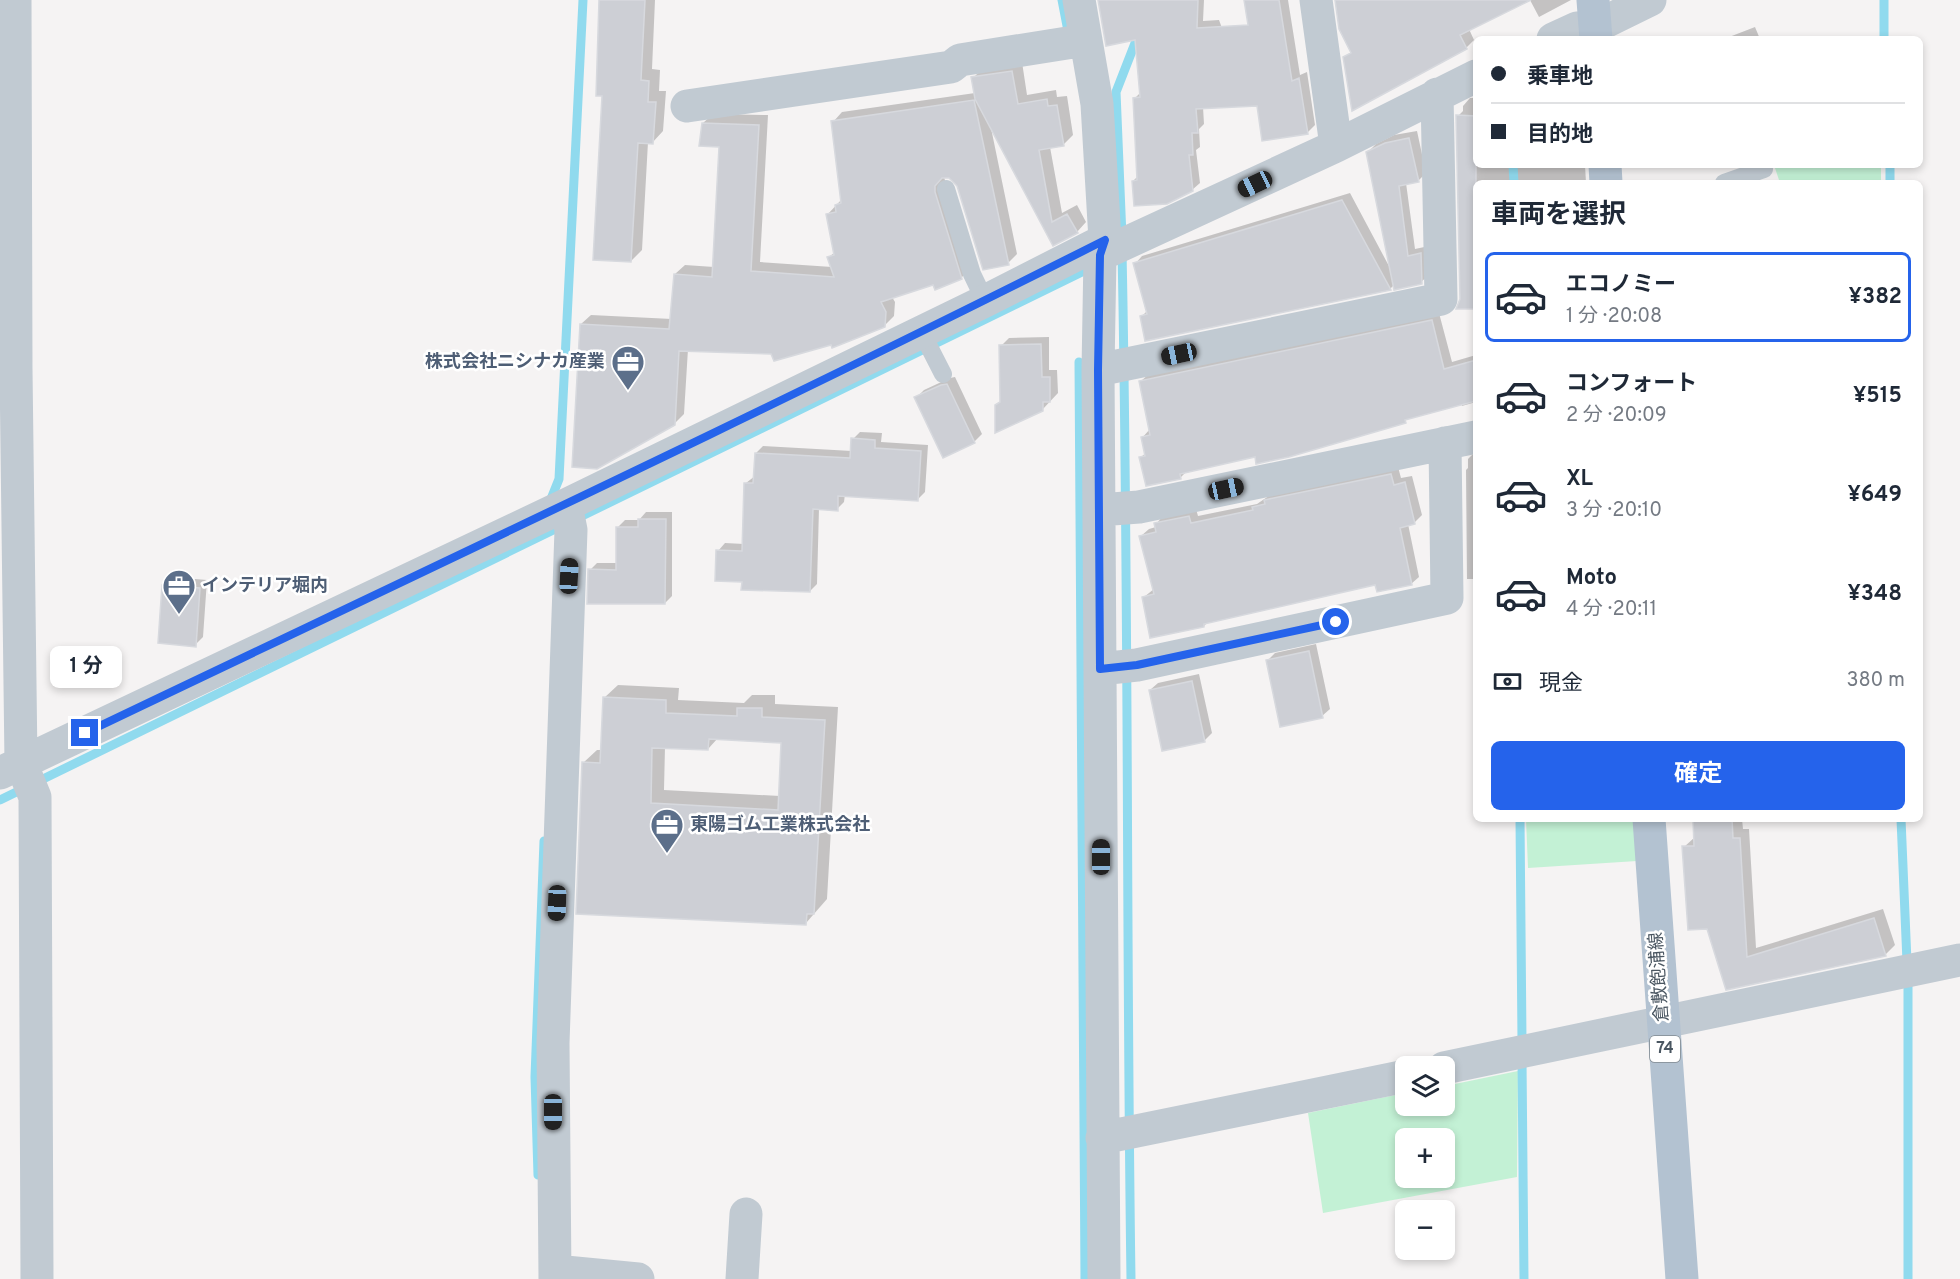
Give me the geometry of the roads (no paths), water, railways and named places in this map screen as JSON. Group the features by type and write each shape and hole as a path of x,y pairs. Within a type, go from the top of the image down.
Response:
{"main road":[{"name":"倉敷飽浦線","path":"1649,822 1682,1279"}],"street":[{"path":"15,0 8,369 37,1279"},
{"path":"1079,0 1076,42 1097,104 1112,246 1116,367 1120,1135 1104,1279"},
{"path":"1316,0 1336,146"},
{"path":"1560,36 1650,0"},
{"path":"687,106 951,67 960,60 1076,42"},
{"path":"21,778 559,516 931,351 985,301 1336,146 1473,77"},
{"path":"1116,367 1441,299 1437,94"},
{"path":"1118,509 1460,440 1447,598 1118,668"},
{"path":"559,516 553,1043 555,1275 638,1279"},
{"path":"1455,1066 1960,960"},
{"path":"1120,1135 1395,1078"},
{"path":"742,1279 746,1214"}],"lane":[{"path":"1733,180 1764,169"},
{"path":"946,189 972,274 985,301"}],"waterway":[{"path":"549,504 559,479 583,0"},
{"path":"1062,0 1067,26"},
{"path":"1884,0 1884,36"},
{"path":"1122,237 1116,92 1139,33"},
{"path":"1513,168 1514,180"},
{"path":"1890,168 1890,180"},
{"path":"1122,251 1131,1279"},
{"path":"0,800 1082,272"},
{"path":"1079,362 1085,1279"},
{"path":"1520,822 1522,1041"},
{"path":"1901,822 1908,986 1908,1279"},
{"path":"538,1175 535,1077 544,841"},
{"path":"1522,1060 1524,1279"}],"place":[{"name":"株式会社ニシナカ産業","path":"628,391"},
{"name":"インテリア堀内","path":"179,615"},
{"name":"東陽ゴム工業株式会社","path":"667,854"}]}
